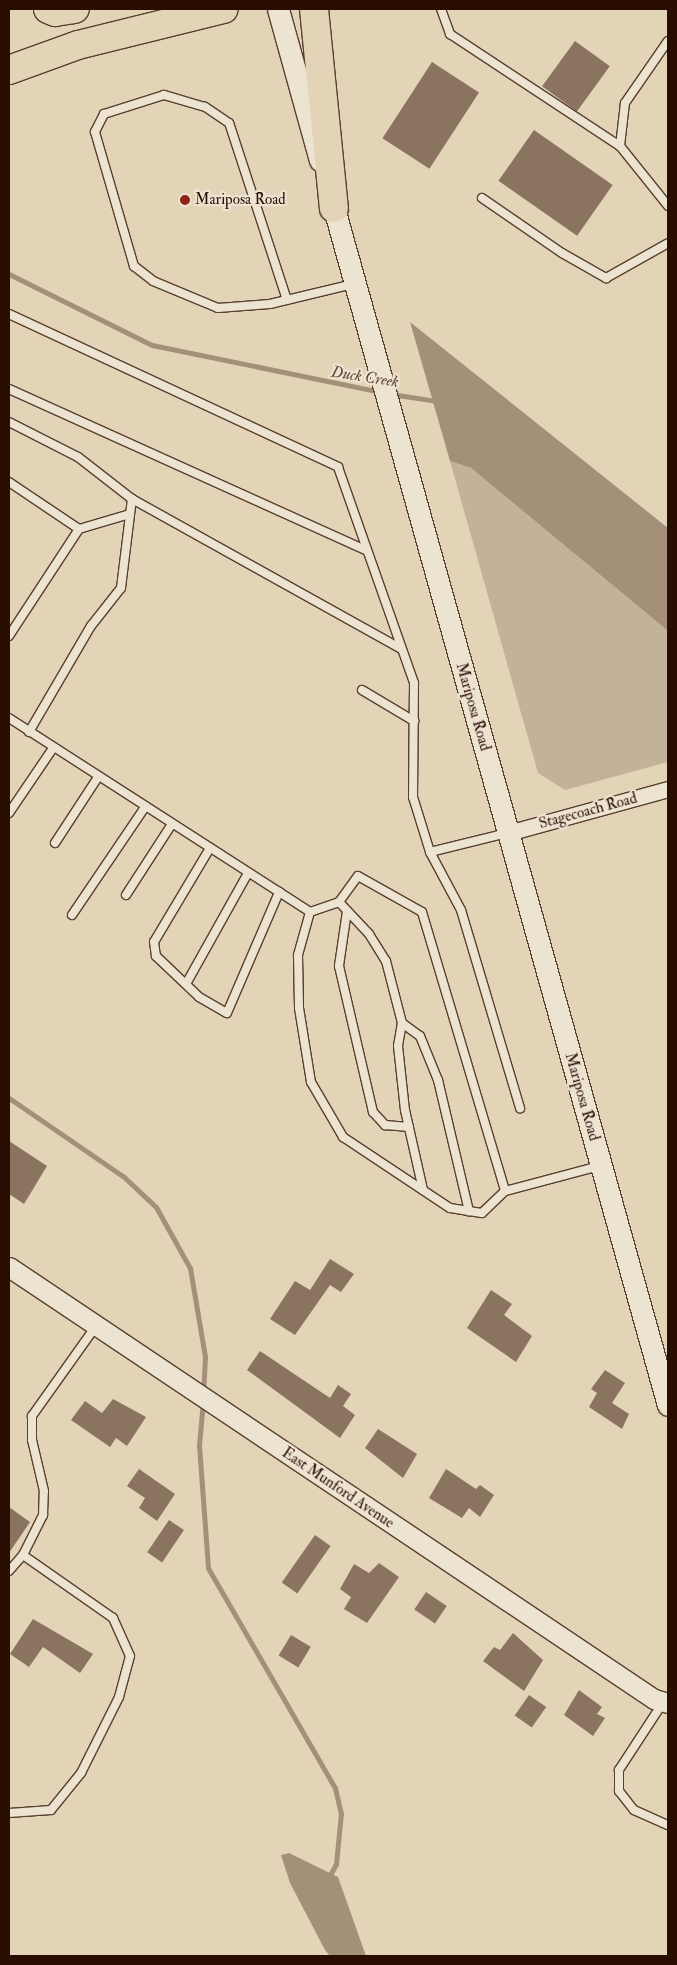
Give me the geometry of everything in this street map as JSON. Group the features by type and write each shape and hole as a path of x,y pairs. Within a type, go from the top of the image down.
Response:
{"highway":[{"path":"48,9 55,12 75,9"},
{"path":"9,70 78,46 224,9"},
{"path":"314,9 334,208"}],"main road":[{"name":"Mariposa Road","path":"278,9 668,1406"}],"street":[{"name":"Stagecoach Road","path":"508,833 668,789"},
{"name":"East Munford Avenue","path":"9,1267 665,1704"}],"lane":[{"path":"441,9 450,34 620,146 668,206"},
{"path":"620,146 626,103 668,41"},
{"path":"287,300 229,123 205,107 164,94 104,114 95,132 134,266 153,281 218,308 287,300 354,283"},
{"path":"482,198 562,253 606,278 668,243"},
{"path":"9,314 338,467 400,648 414,683 414,797 430,852 460,910 520,1108"},
{"path":"9,389 366,550"},
{"path":"9,422 78,457 132,499 400,648"},
{"path":"9,482 79,529"},
{"path":"29,732 91,626 121,588 132,499"},
{"path":"9,636 79,529 130,514"},
{"path":"362,690 414,721"},
{"path":"9,718 310,912"},
{"path":"9,813 53,748"},
{"path":"55,843 98,777"},
{"path":"72,915 145,807"},
{"path":"126,895 172,824"},
{"path":"430,852 508,833"},
{"path":"210,848 154,942 156,956 186,984 228,1013 279,892"},
{"path":"186,984 248,873"},
{"path":"310,912 339,902 358,876 422,912 506,1190"},
{"path":"339,902 386,960 402,1023 398,1046 409,1127 423,1190"},
{"path":"347,911 339,966 373,1112 385,1125 409,1127"},
{"path":"310,912 298,955 299,999 311,1082 343,1137 450,1208 482,1213 506,1190 601,1166"},
{"path":"402,1023 420,1036 438,1080 469,1211"},
{"path":"9,1571 23,1555 43,1515 44,1491 32,1440 32,1416 96,1326"},
{"path":"9,1814 51,1810 81,1773 119,1697 130,1656 113,1618 23,1555"},
{"path":"665,1704 620,1770 620,1791 634,1810 668,1825"}],"shaded area":[{"path":"410,322 668,528 668,631 471,468 450,461"},
{"path":"450,461 471,468 668,631 668,762 565,790 538,773"},
{"path":"289,1853 338,1877 366,1956 330,1956 325,1950 290,1883 281,1855"}],"building":[{"path":"575,41 610,66 577,112 542,86"},
{"path":"432,62 479,92 429,169 382,138"},
{"path":"534,130 613,185 577,236 498,181"},
{"path":"9,1141 47,1166 24,1204 9,1194"},
{"path":"330,1259 354,1274 341,1292 330,1285 295,1335 270,1319 295,1281 310,1290"},
{"path":"491,1290 512,1304 504,1315 532,1336 516,1362 467,1328"},
{"path":"260,1351 330,1398 338,1385 351,1394 343,1406 355,1415 340,1438 247,1370"},
{"path":"605,1370 625,1383 612,1403 629,1414 622,1429 589,1407 597,1393 591,1389"},
{"path":"113,1399 146,1417 127,1446 116,1438 110,1447 71,1420 85,1401 102,1413"},
{"path":"378,1429 417,1454 403,1478 365,1448"},
{"path":"139,1469 175,1494 157,1521 139,1508 145,1498 127,1486"},
{"path":"446,1469 476,1489 480,1485 494,1495 480,1517 469,1508 462,1518 429,1498"},
{"path":"9,1507 30,1522 9,1553"},
{"path":"169,1520 184,1530 162,1562 147,1552"},
{"path":"315,1535 331,1546 297,1593 282,1583"},
{"path":"379,1563 399,1577 367,1623 344,1609 351,1597 340,1589 354,1564 369,1573"},
{"path":"426,1592 447,1606 435,1623 414,1609"},
{"path":"33,1619 93,1654 80,1673 43,1647 29,1667 10,1654"},
{"path":"513,1633 543,1660 524,1691 483,1661 494,1647 500,1650"},
{"path":"291,1635 311,1647 298,1667 279,1656"},
{"path":"579,1690 602,1707 597,1714 605,1718 593,1736 564,1715"},
{"path":"529,1695 546,1707 532,1728 515,1715"}],"waterway":[{"name":"Duck Creek","path":"9,274 152,345 380,392"},
{"name":"Duck Creek","path":"391,394 437,401"},
{"path":"9,1098 124,1177 156,1207 190,1268 205,1357 203,1393"},
{"path":"203,1401 199,1445 208,1568 335,1788 341,1813 336,1864 327,1880"}],"place":[{"name":"Mariposa Road","path":"185,200"}]}
